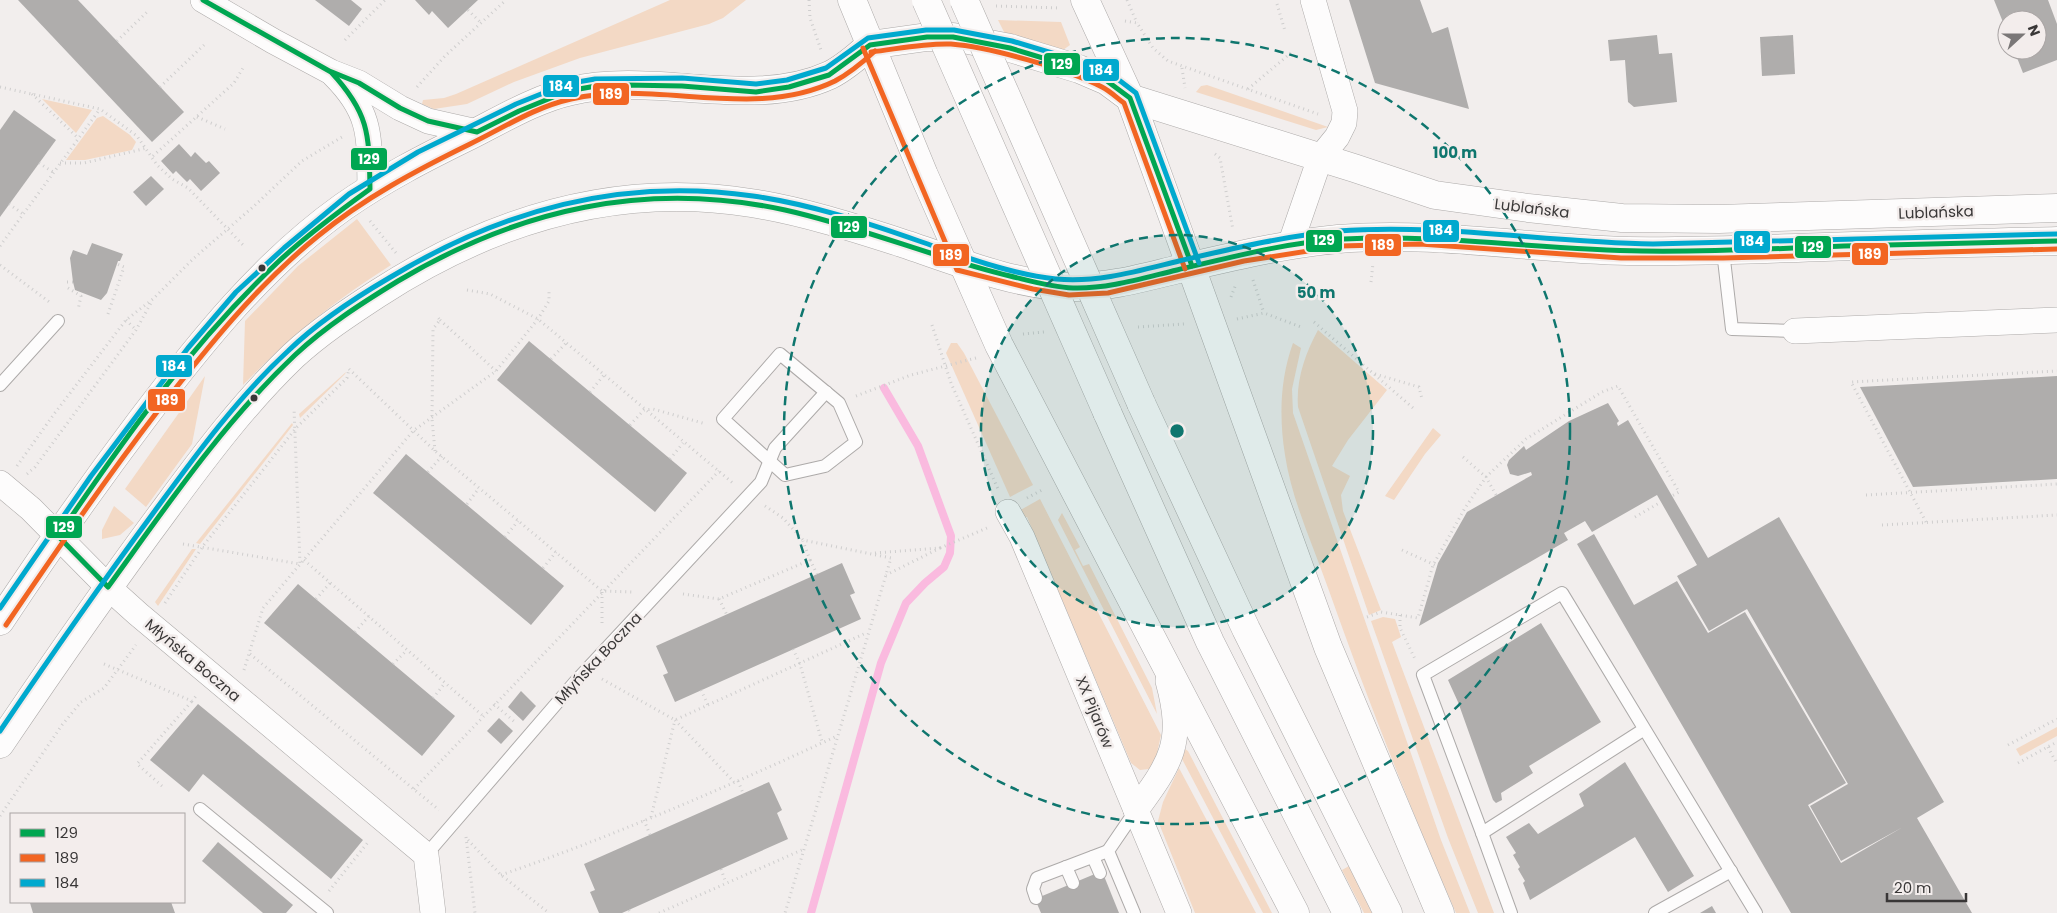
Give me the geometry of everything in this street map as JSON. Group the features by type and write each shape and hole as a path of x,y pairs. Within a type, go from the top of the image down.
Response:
{"main road":[{"path":"852,0 963,265 1011,369 1292,909"},
{"path":"926,0 1210,642 1347,913"},
{"path":"1085,0 1130,98 1328,647 1440,913"},
{"path":"975,2 1141,403 1254,646 1388,913"},
{"name":"Lublańska","path":"870,45 927,37 953,37 1010,48 1079,69 1107,81 1130,98 1434,195 1622,218 1719,219 2057,208"},
{"path":"0,621 97,480 159,396 242,297 326,222 370,189 422,158 519,111 568,91 596,86 682,86 756,92 789,87 829,75 870,45"},
{"path":"0,744 108,587 211,448 244,407 293,357 341,317 445,253 486,234 536,217 589,205 647,198 716,199 788,210 901,243 963,265 1069,288 1106,286 1290,246 1339,239 1420,236 1621,251 1723,251 2057,241"}],"street":[{"path":"203,0 331,72 359,83 400,108 428,121 477,132"},
{"path":"1290,246 1320,158 1337,137 1344,123 1346,111 1313,0"},
{"path":"331,72 353,97 367,123 370,189"},
{"path":"1795,331 2057,320"},
{"name":"Młyńska Boczna","path":"12,477 10,490 108,587 211,676 426,855"},
{"name":"XX Pijarów","path":"1008,512 1022,537 1179,913"},
{"path":"1136,810 1168,763 1175,741 1174,704 1156,645"},
{"path":"426,855 433,913"}],"lane":[{"path":"1723,251 1732,329 1795,331"},
{"path":"0,385 58,314"},
{"path":"780,354 826,392 839,402 856,442 826,466 785,475 723,419 780,354"},
{"name":"Młyńska Boczna","path":"426,855 576,682 761,482 775,448 826,392"},
{"path":"1511,913 1423,675 1562,593 1643,730 1756,913"},
{"path":"1482,834 1643,730"},
{"path":"200,808 322,909"},
{"path":"1036,898 1033,889 1037,878 1108,850 1136,810"},
{"path":"1108,850 1134,913"},
{"path":"1093,857 1100,873"},
{"path":"1066,868 1073,883"},
{"path":"1655,913 1731,871"}],"path":[{"path":"345,40 385,0"},
{"path":"417,87 445,56 506,0"},
{"path":"809,0 810,18"},
{"path":"1126,0 1137,23 1153,48 1168,61 1182,68 1325,116"},
{"path":"975,2 1054,7"},
{"path":"1278,4 1285,31"},
{"path":"468,10 481,23"},
{"path":"117,41 147,12"},
{"path":"1123,21 1137,23"},
{"path":"160,87 204,45"},
{"path":"1248,89 1292,52"},
{"path":"153,156 234,83 243,68"},
{"path":"1182,68 1184,116"},
{"path":"0,87 100,109 137,136 153,156 157,165 172,179 188,188 245,247"},
{"path":"32,94 78,138"},
{"path":"0,246 100,109"},
{"path":"197,117 225,129"},
{"path":"12,477 54,414 126,320 153,299 193,259 302,161 347,134"},
{"path":"59,163 84,163 146,148"},
{"path":"1213,152 1220,158 1234,232"},
{"path":"39,163 53,172"},
{"path":"9,204 23,214"},
{"path":"366,215 400,257"},
{"path":"108,314 124,267 117,264"},
{"path":"0,265 58,314"},
{"path":"1251,276 1264,313"},
{"path":"1229,304 1238,278"},
{"path":"67,282 73,282"},
{"path":"68,288 81,296 78,310"},
{"path":"467,290 490,294 538,319 748,496 783,518 802,540 817,574"},
{"path":"243,674 263,608 413,432 496,371 538,319 549,301 549,292"},
{"path":"12,477 35,467 136,330 153,299"},
{"path":"1235,319 1264,313 1301,327"},
{"path":"436,315 496,371"},
{"path":"126,320 136,330"},
{"path":"435,451 432,419 433,329 440,320"},
{"path":"1314,322 1413,408"},
{"path":"932,325 946,367 1008,512"},
{"path":"551,359 566,343"},
{"path":"839,402 911,375 946,367 982,355"},
{"path":"160,611 203,546 296,428 347,378 349,369 413,432 602,591"},
{"path":"1926,522 1851,382 2057,371"},
{"path":"1372,373 1419,386 1422,399"},
{"path":"590,392 604,375"},
{"path":"1367,617 1381,612 1418,618 1435,566 1465,508 1486,478 1526,438 1602,392 1618,386 1679,492 1672,496"},
{"path":"294,408 300,564"},
{"path":"630,425 644,410 653,409 708,424 723,419"},
{"path":"670,459 683,442"},
{"path":"428,472 442,456"},
{"path":"1463,457 1486,478 1496,495"},
{"path":"414,789 719,471"},
{"path":"1866,495 2057,484"},
{"path":"467,504 479,488"},
{"path":"1036,492 1042,490"},
{"path":"1635,517 1661,502"},
{"path":"1882,525 2057,514"},
{"path":"505,537 518,521"},
{"path":"885,576 940,548 963,539"},
{"path":"785,913 867,633 891,558 802,540"},
{"path":"183,544 300,564"},
{"path":"870,553 940,548"},
{"path":"1402,550 1435,566"},
{"path":"543,568 556,552"},
{"path":"304,560 482,716"},
{"path":"676,593 719,599 810,560"},
{"path":"316,599 330,583"},
{"path":"719,599 727,615"},
{"path":"1400,615 1400,628 1423,675"},
{"path":"355,632 369,616"},
{"path":"675,720 867,633"},
{"path":"0,816 62,725 81,702 104,688 137,644"},
{"path":"793,649 800,664 822,742"},
{"path":"393,664 407,650"},
{"path":"250,654 441,812"},
{"path":"104,664 192,700"},
{"path":"607,671 600,678 675,720 736,782 743,793"},
{"path":"162,786 137,764 211,676"},
{"path":"433,698 445,683"},
{"path":"701,690 708,705"},
{"path":"494,704 529,735"},
{"path":"2008,745 2057,718"},
{"path":"650,817 675,720"},
{"path":"502,875 574,850 736,782 837,736"},
{"path":"2018,763 2057,742"},
{"path":"2048,747 2057,764"},
{"path":"644,820 650,835"},
{"path":"464,834 502,875 549,913"},
{"path":"322,909 374,835"},
{"path":"468,839 475,913"},
{"path":"659,913 804,849"},
{"path":"721,869 726,883"}],"shaded area":[{"path":"670,0 746,0 723,18 709,24 580,58 514,82 467,104 434,109 422,104 423,100 444,98 456,94"},
{"path":"998,20 1061,22 1070,45 1063,50 1005,34"},
{"path":"1207,85 1328,127 1316,130 1196,92 1201,86"},
{"path":"42,99 92,110 76,133"},
{"path":"103,116 130,135 136,142 132,150 85,160 66,160 97,118"},
{"path":"357,219 391,265 350,292 313,320 243,385 245,321 298,266"},
{"path":"1318,330 1387,390 1348,440 1332,466 1350,476 1341,495 1343,511 1381,610 1369,615 1298,407 1298,387 1302,367"},
{"path":"951,343 957,343 964,353 1033,485 1010,497 946,353"},
{"path":"1293,343 1301,348 1292,389 1293,413 1441,840 1470,913 1456,913 1439,873 1373,711 1298,506 1288,472 1281,412 1285,370"},
{"path":"346,372 345,374 300,418 299,414"},
{"path":"205,376 192,444 146,507 125,489"},
{"path":"292,423 293,425 200,544 196,543"},
{"path":"1433,428 1441,435 1425,454 1394,500 1385,496"},
{"path":"1040,499 1161,735 1156,758 1149,769 1140,770 1131,763 1027,517 1021,519 1017,512"},
{"path":"114,506 134,523 120,535 102,539 102,530"},
{"path":"1062,513 1080,547 1075,550 1083,566 1089,564 1152,688 1157,714 1058,520"},
{"path":"192,549 196,549 158,606 155,602"},
{"path":"1383,617 1395,619 1401,637 1392,642 1494,913 1478,913 1448,838 1371,621"},
{"path":"2057,727 2057,736 2020,756 2016,749"},
{"path":"1185,749 1188,751 1272,913 1263,913 1182,759"},
{"path":"1179,768 1256,913 1195,913 1158,821 1163,802"},
{"path":"1349,866 1372,913 1364,913 1342,870"}],"building":[{"path":"18,0 78,0 184,112 152,142"},
{"path":"315,0 351,0 362,9 349,26"},
{"path":"415,0 478,0 448,28 432,11 429,15"},
{"path":"1349,0 1420,0 1432,33 1448,27 1469,109 1375,83"},
{"path":"1994,0 2048,0 2057,24 2057,60 2023,73 2018,60 2047,60 2047,10 1998,10"},
{"path":"1657,35 1659,54 1672,53 1677,102 1634,107 1628,102 1625,60 1610,61 1608,40"},
{"path":"1793,35 1795,74 1762,76 1760,37"},
{"path":"14,110 56,140 0,217 0,130"},
{"path":"179,144 191,157 195,152 206,163 209,161 220,173 201,191 190,179 187,182 176,171 173,174 161,161"},
{"path":"151,176 164,189 146,206 133,192"},
{"path":"92,243 123,254 120,261 118,261 107,293 101,300 75,290 73,282 70,258 73,250 87,255"},
{"path":"529,341 687,473 655,512 497,380"},
{"path":"2057,376 2057,479 1913,487 1860,387"},
{"path":"1608,403 1619,421 1617,423 1618,426 1628,420 1708,558 1779,517 1944,802 1917,818 1972,913 1791,913 1577,544 1594,534 1634,605 1677,581 1708,633 1745,612 1846,783 1808,805 1841,863 1903,827 1841,861 1810,806 1848,784 1747,609 1709,631 1677,576 1697,565 1657,495 1592,532 1585,521 1564,533 1568,540 1419,626 1438,563 1467,512 1532,475 1531,472 1518,476 1510,474 1507,465 1509,460 1524,446 1526,450 1569,421"},
{"path":"406,454 564,586 531,625 373,493"},
{"path":"842,563 855,593 850,595 861,619 675,702 663,675 668,673 656,646"},
{"path":"298,584 455,716 422,756 264,623"},
{"path":"1541,623 1601,722 1529,766 1533,773 1501,793 1502,800 1496,803 1493,800 1458,702 1448,680"},
{"path":"521,691 536,706 523,721 508,707"},
{"path":"198,704 363,840 331,879 203,774 189,792 150,760"},
{"path":"499,718 513,731 501,744 487,731"},
{"path":"1625,762 1694,876 1668,892 1635,837 1530,900 1523,883 1525,881 1518,869 1520,867 1513,855 1516,853 1506,837 1529,823 1538,834 1584,806 1579,794"},
{"path":"769,782 782,810 777,813 788,839 622,913 599,913 590,892 595,890 584,864"},
{"path":"218,842 293,905 286,913 263,913 202,861"},
{"path":"1102,871 1119,913 1041,913 1035,899"},
{"path":"30,903 171,903 175,913 33,913"},
{"path":"1712,906 1716,913 1700,913"}],"waterway":[{"path":"811,913 881,663 906,603 944,567 950,553 951,536 918,446 884,388"}],"transit line":[{"name":"129","path":"203,0 331,72 353,100 365,126 368,139 370,189 289,252 217,325 160,393 58,536 108,587 173,497 243,409 268,381 319,334 385,289 444,256 490,235 537,219 585,207 633,200 683,198 733,201 814,217 982,269 1041,284 1073,288 1112,285 1260,251 1302,243 1344,239 1456,240 1605,250 1667,251 2057,241"},
{"name":"184","path":"0,608 91,476 188,348 236,292 284,248 349,194 418,152 516,104 566,84 595,79 682,78 756,84 787,80 826,68 868,38 926,30 954,30 1012,41 1082,62 1111,74 1136,93 1199,263"},
{"name":"129","path":"332,72 359,83 400,108 428,121 477,132 519,111 568,91 596,86 682,86 756,92 789,87 829,75 870,45 927,37 953,37 1010,48 1079,69 1107,81 1130,98 1192,266"},
{"name":"189","path":"871,52 931,44 951,44 986,49 1049,66 1108,90 1124,103 1185,269"},
{"name":"189","path":"863,48 957,270 1033,289 1069,295 1108,293 1244,261 1340,246 1420,244 1621,258 1723,258 2057,249"},
{"name":"189","path":"6,625 118,464 213,342 253,297 295,255 336,222 372,197 430,164 519,119 545,107 571,99 604,94 637,93 738,99 771,98 804,92 835,81 875,51"},
{"name":"184","path":"0,731 95,593 185,470 251,388 288,351 311,330 349,303 432,254 475,234 519,217 564,204 609,196 656,191 704,191 774,199 837,214 1004,269 1038,277 1072,280 1103,278 1258,243 1298,236 1377,229 1456,231 1614,243 1653,244 2057,234"}]}
